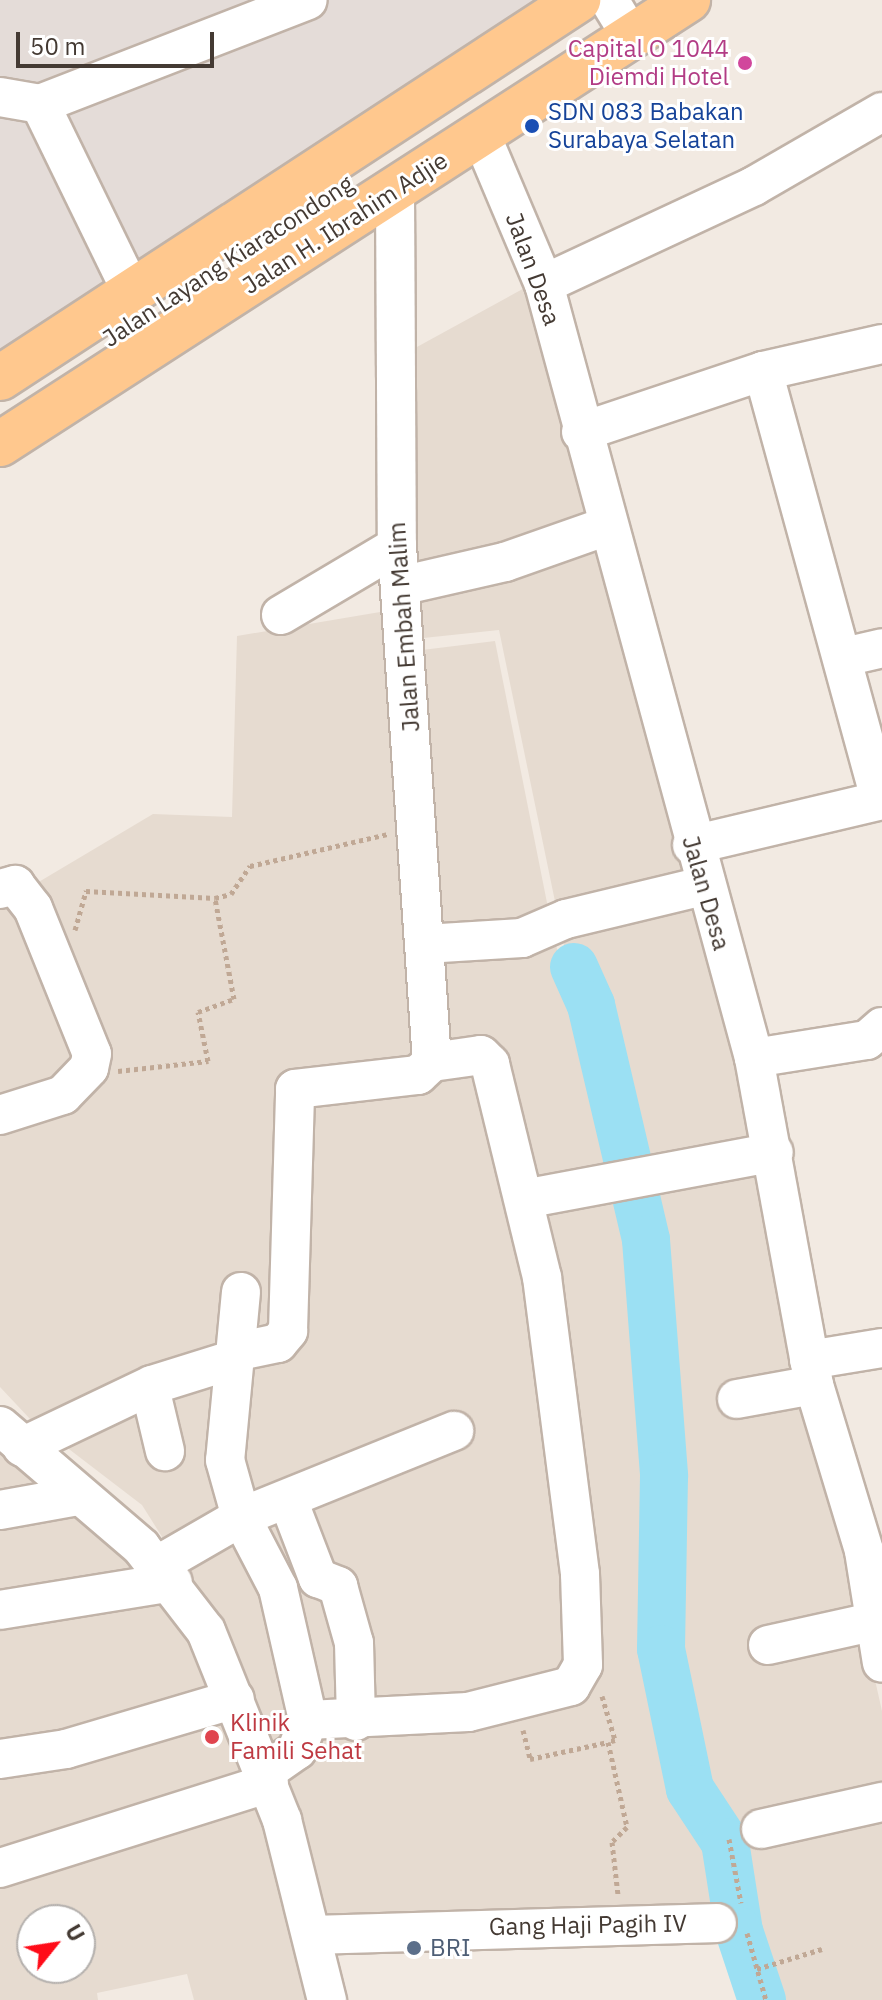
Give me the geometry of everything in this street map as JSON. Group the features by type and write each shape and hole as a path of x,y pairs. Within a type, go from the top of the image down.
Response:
{"main road":[{"path":"0,378 528,32 614,9 688,0"},
{"path":"458,126 614,9"},
{"name":"Jalan Layang Kiaracondong","path":"0,407 458,126 555,84 614,9"},
{"name":"Jalan Layang Kiaracondong","path":"458,126 528,32"},
{"name":"Jalan H. Ibrahim Adjie","path":"0,444 395,191 458,126"}],"street":[{"path":"0,95 40,104 308,0"},
{"path":"40,104 132,293"},
{"path":"544,284 754,186 882,112"},
{"name":"Jalan Desa","path":"458,126 544,284 703,886 754,1058 774,1152 811,1372 864,1551 882,1663"},
{"name":"Jalan Embah Malim","path":"395,191 397,546 432,1062"},
{"path":"581,432 763,371 880,351"},
{"path":"692,845 881,800 763,371"},
{"path":"400,586 505,562 607,526"},
{"path":"281,615 397,546"},
{"path":"844,657 882,648"},
{"path":"425,944 522,938 566,919 703,886"},
{"path":"0,889 20,889 45,936 92,1054 83,1075 49,1102 0,1115"},
{"path":"754,1058 867,1040 882,1027"},
{"path":"308,1720 416,1720 571,1686 583,1665 580,1574 542,1277 490,1064 481,1055 432,1062 418,1075 295,1089 288,1331 278,1343 235,1355 11,1437 166,1574 206,1631 268,1777 314,1935 327,2000"},
{"path":"524,1199 774,1152"},
{"path":"0,1868 268,1777 297,1750 308,1720 278,1588 241,1517 225,1460 241,1292"},
{"path":"737,1399 882,1348"},
{"path":"150,1388 165,1451"},
{"path":"0,1610 166,1574 241,1517 454,1431"},
{"path":"0,1510 78,1496"},
{"path":"288,1500 314,1572 338,1586 354,1643 356,1721"},
{"path":"768,1645 876,1621"},
{"path":"0,1759 66,1749 235,1699"},
{"path":"761,1829 882,1802"},
{"name":"Gang Haji Pagih IV","path":"314,1935 717,1923"}],"path":[{"path":"45,936 65,938 76,930 86,891 215,898 231,894 250,866 418,826"},
{"path":"83,1075 208,1061 198,1012 234,999 215,898"},
{"path":"515,1698 530,1759 615,1740 606,1696 579,1697 571,1686"},
{"path":"608,1742 627,1827 612,1842 622,1926"},
{"path":"757,1969 822,1949"}],"shaded area":[{"path":"0,0 570,0 0,383"},
{"path":"530,285 714,964 882,1711 882,2000 773,2000 737,1915 721,1831 692,1796 667,1643 645,1245 583,979 564,945 499,630 414,639 395,359"},
{"path":"392,610 414,651 495,641 555,943 575,1000 631,1249 653,1552 645,1639 661,1683 674,1795 716,1856 722,1925 328,1933 203,1602 142,1505 31,1420 0,1387 0,905 153,814 232,817 237,636"},
{"path":"0,1438 58,1495 0,1508"},
{"path":"61,1498 119,1537 173,1604 276,1861 309,2000 194,2000 187,1974 97,1993 98,2000 0,2000 0,1512"}],"waterway":[{"path":"574,967 591,1005 646,1240 664,1476 661,1649 690,1789 725,1842 739,1931 762,2000"}],"place":[{"name":"Capital O 1044 Diemdi Hotel","path":"745,63"},
{"name":"SDN 083 Babakan Surabaya Selatan","path":"532,126"},
{"name":"Klinik Famili Sehat","path":"212,1737"},
{"name":"BRI","path":"414,1948"}]}
